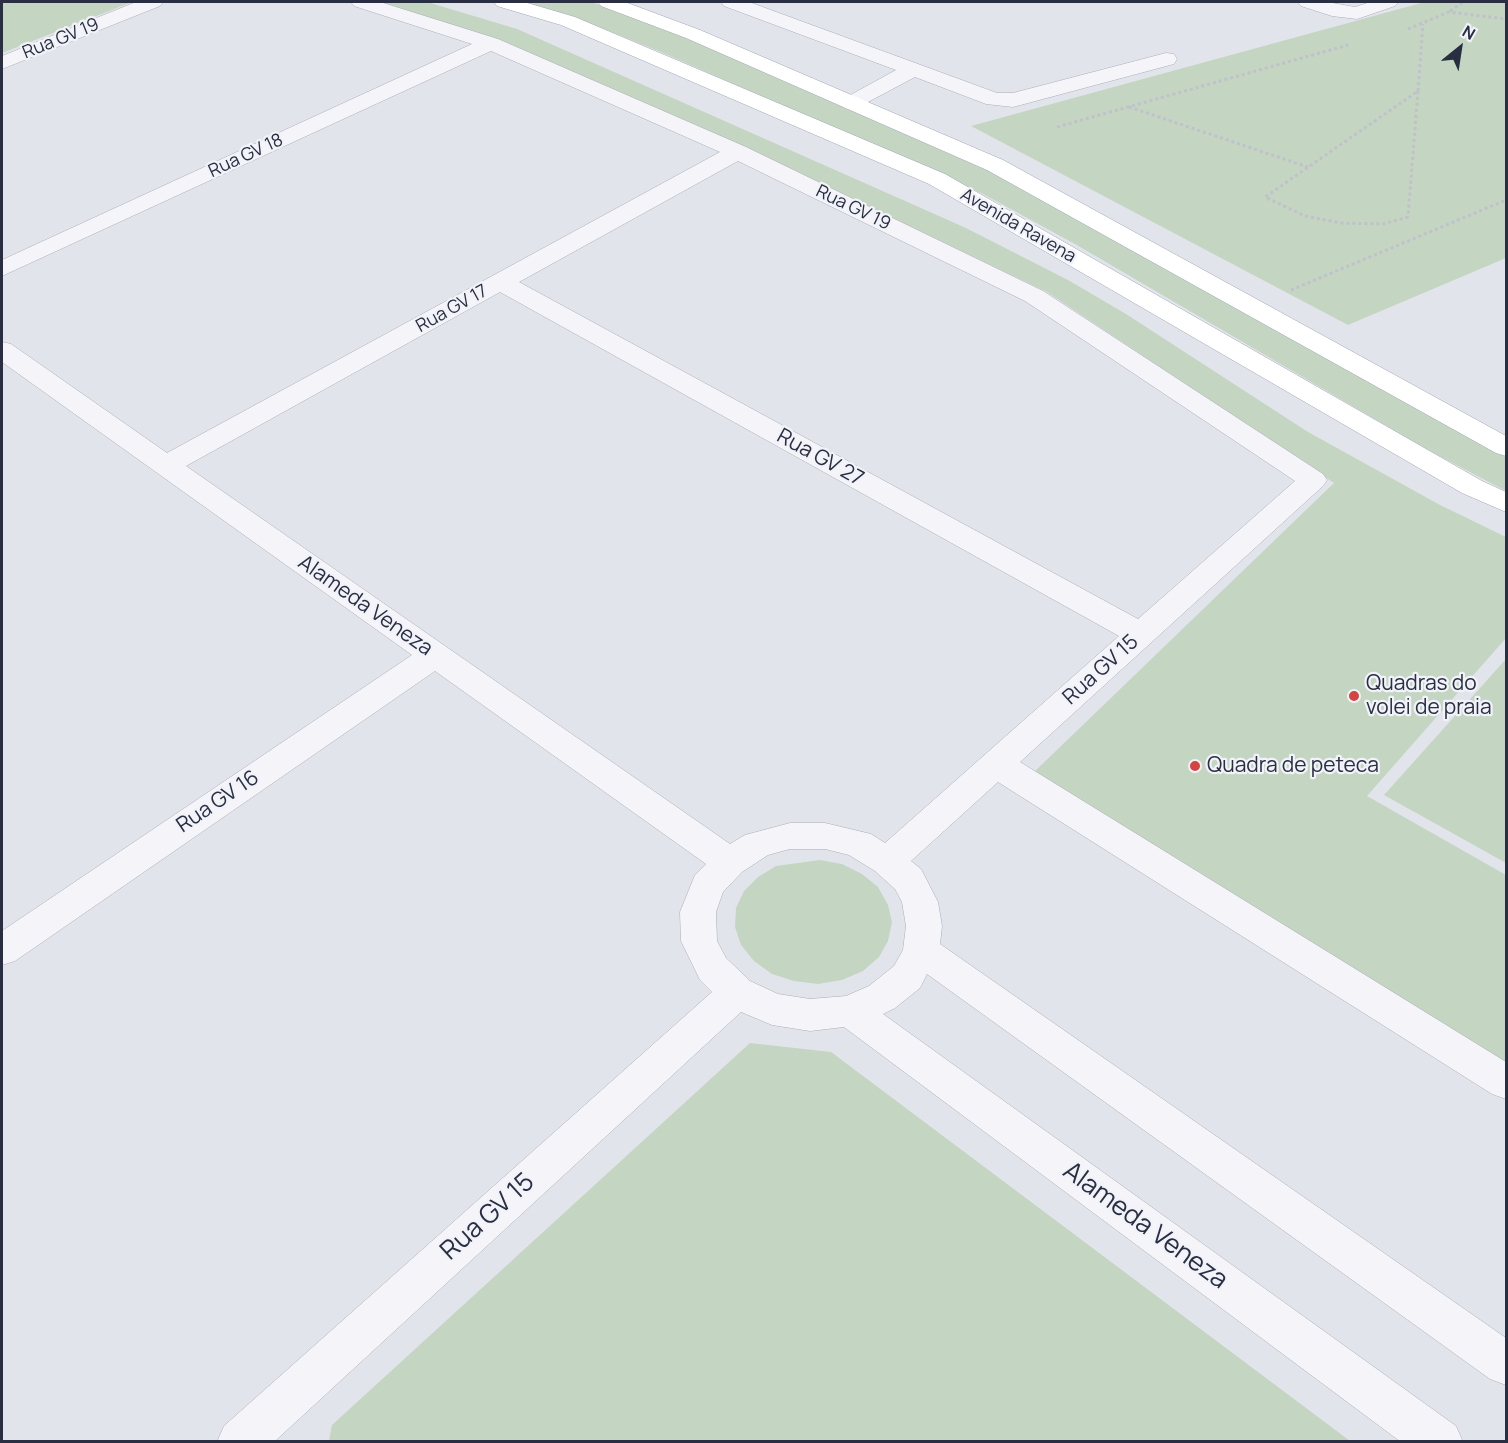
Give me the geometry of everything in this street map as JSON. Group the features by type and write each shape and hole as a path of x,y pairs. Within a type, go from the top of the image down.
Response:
{"main road":[{"name":"Avenida Ravena","path":"504,2 568,21 936,179 1472,487 1506,503"},
{"name":"Avenida Ravena","path":"608,2 693,34 995,165 1506,447"}],"street":[{"name":"Rua GV 19","path":"2,63 153,2"},
{"name":"Rua GV 19","path":"361,2 491,43 738,152 1034,296 1313,480"},
{"path":"731,2 979,95 1012,100 1166,59"},
{"path":"1308,2 1339,12 1357,13 1388,2"},
{"name":"Rua GV 18","path":"2,269 491,43"},
{"path":"844,99 904,67"},
{"name":"Rua GV 17","path":"165,465 738,152"},
{"name":"Rua GV 27","path":"500,282 1140,634"},
{"name":"Alameda Veneza","path":"2,350 729,862"},
{"name":"Rua GV 15","path":"888,861 1313,480"},
{"name":"Rua GV 16","path":"2,950 435,655"},
{"path":"996,764 1506,1082"},
{"path":"790,836 825,836 859,844 888,861 908,879 920,902 924,926 921,950 907,977 882,998 850,1011 810,1015 771,1009 737,992 713,969 699,941 698,912 708,885 729,862 757,845 790,836"},
{"path":"921,950 1506,1364"},
{"name":"Rua GV 15","path":"240,1442 737,992"},
{"name":"Alameda Veneza","path":"850,1011 1440,1442"}],"path":[{"path":"1401,31 1449,12 1463,2"},
{"path":"1449,12 1506,19"},
{"path":"1418,91 1265,197 1305,216 1341,223 1383,224 1408,217 1418,91 1423,24"},
{"path":"1057,127 1355,43"},
{"path":"1128,107 1308,167"},
{"path":"1251,306 1506,200"}],"green space":[{"path":"2,2 132,2 2,53"},
{"path":"380,2 427,2 517,29 966,228 1068,280 1126,314 1308,432 1440,505 1506,537 1506,638 1367,796 1506,875 1506,1067 1032,774 1334,483 1047,292 748,149 502,41"},
{"path":"525,2 590,2 610,8 685,37 1014,182 1506,456 1506,491 1426,449 1075,244 983,194 661,52 574,17"},
{"path":"1425,2 1506,2 1506,258 1348,325 971,126"},
{"path":"1506,659 1506,863 1384,795"},
{"path":"820,860 842,864 862,874 878,887 888,905 892,922 888,941 879,957 863,971 842,980 818,984 794,981 772,974 754,961 741,945 735,927 736,908 744,891 758,877 776,866"},
{"path":"750,1043 831,1052 1350,1441 329,1441 332,1425"}],"place":[{"name":"Quadras do volei de praia","path":"1354,696"},
{"name":"Quadra de peteca","path":"1195,766"}]}
